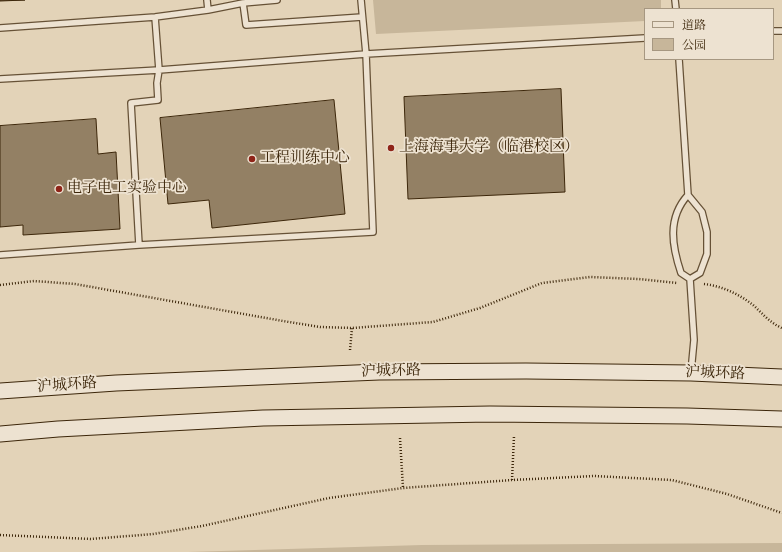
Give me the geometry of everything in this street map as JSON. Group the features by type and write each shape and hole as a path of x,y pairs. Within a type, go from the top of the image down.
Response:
{"main road":[{"name":"沪城环路","path":"0,391 116,383 379,372 526,371 691,373 782,377"},
{"path":"0,434 58,429 263,418 490,414 687,416 782,419"}],"lane":[{"path":"207,0 208,10"},
{"path":"0,28 155,17 208,10 243,3 277,0"},
{"path":"0,255 139,245 373,232 366,54 361,0"},
{"path":"243,3 246,25 362,17"},
{"path":"139,245 131,103 158,100 157,83 159,70 155,17"},
{"path":"0,79 159,70 366,54 644,38"},
{"path":"679,60 688,195 702,212 707,232 707,254 700,274 690,279"},
{"path":"688,195 683,201 674,220 673,237 676,258 681,273 690,279"},
{"path":"690,279 694,340 691,373"}],"path":[{"path":"0,285 34,281 75,284 320,327 352,328 433,322 480,308 550,282 590,277 639,279 677,283"},
{"path":"704,284 715,285 730,291 751,304 774,324 782,328"},
{"path":"350,350 352,328"},
{"path":"512,480 514,436"},
{"path":"400,438 403,488"},
{"path":"0,535 91,539 153,534 202,526 329,498 403,488 594,476 672,480 726,494 782,513"}],"green space":[{"path":"373,0 661,0 661,8 644,8 644,21 376,34"},
{"path":"782,543 782,552 188,552 422,545"}],"building":[{"path":"0,0 25,0 0,1"},
{"path":"561,89 565,192 408,199 404,97"},
{"name":"工程训练中心","path":"334,100 345,214 212,228 209,200 168,204 160,118"},
{"name":"电子电工实验中心","path":"96,119 98,154 116,152 120,229 23,235 23,225 0,227 0,126"}],"place":[{"name":"上海海事大学（临港校区）","path":"391,148"},
{"name":"工程训练中心","path":"252,159"},
{"name":"电子电工实验中心","path":"59,189"}]}
